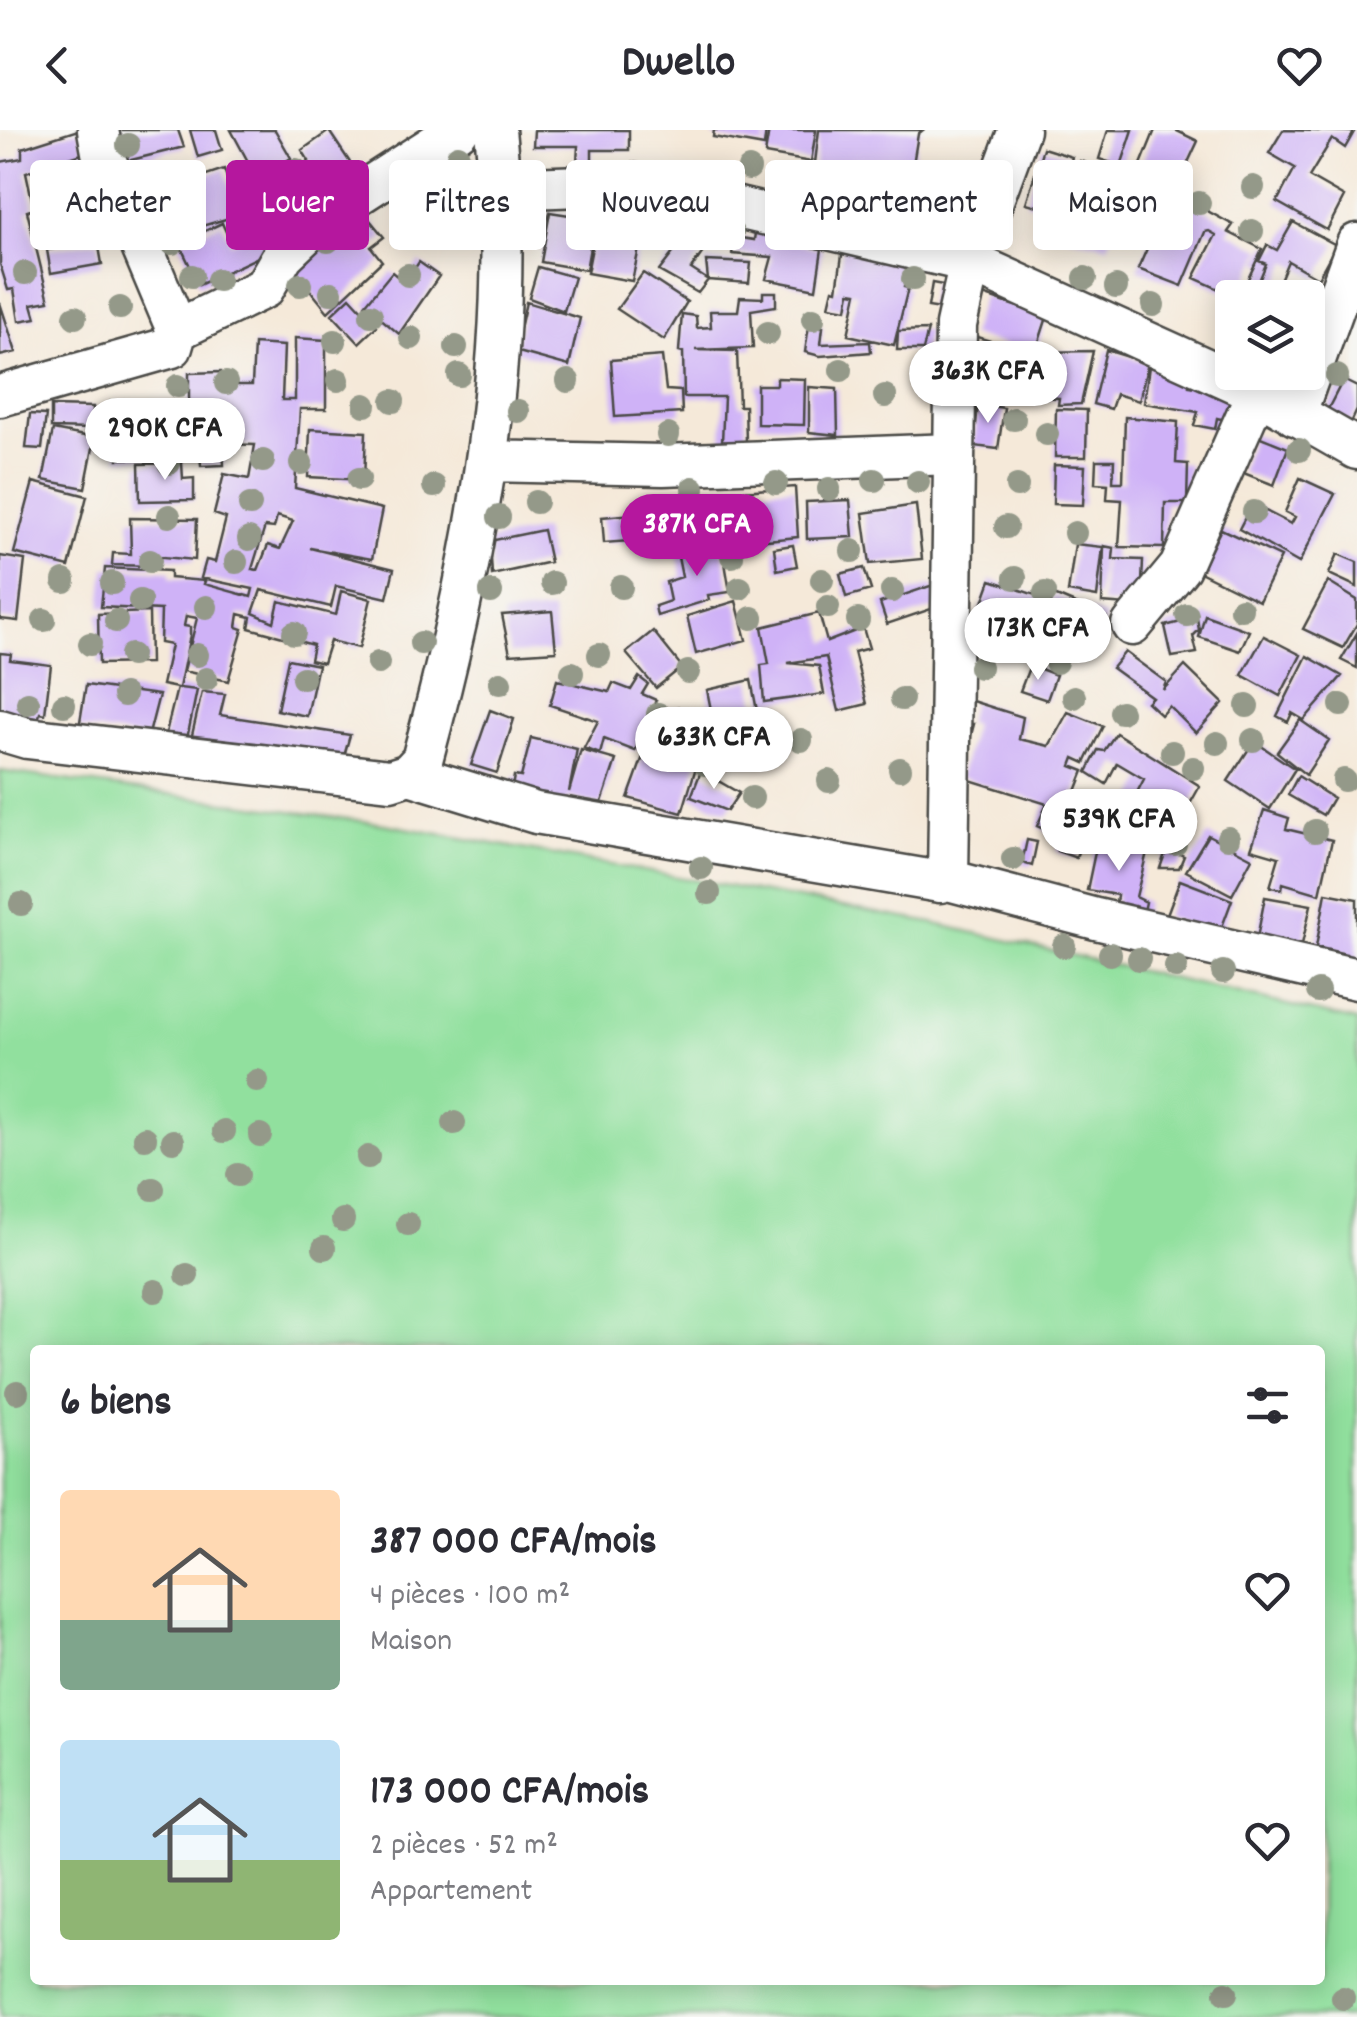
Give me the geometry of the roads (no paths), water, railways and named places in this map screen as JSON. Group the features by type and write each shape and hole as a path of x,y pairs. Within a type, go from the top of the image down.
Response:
{"street":[{"path":"0,396 172,347 177,330 102,152 98,130"},
{"path":"177,330 264,288 283,256 323,218 458,130"},
{"path":"496,130 499,160"},
{"path":"948,880 956,325 970,262 1019,130"},
{"path":"546,187 635,184 970,262 1256,392 1357,449"},
{"path":"1294,415 1357,244"},
{"path":"0,730 27,738 390,780 409,774 422,760 453,647 486,460 495,386 500,250"},
{"path":"1132,625 1180,567 1256,392"},
{"path":"486,460 715,464 952,454"},
{"path":"409,774 536,814 940,882 948,880 1096,919 1357,979"}]}
